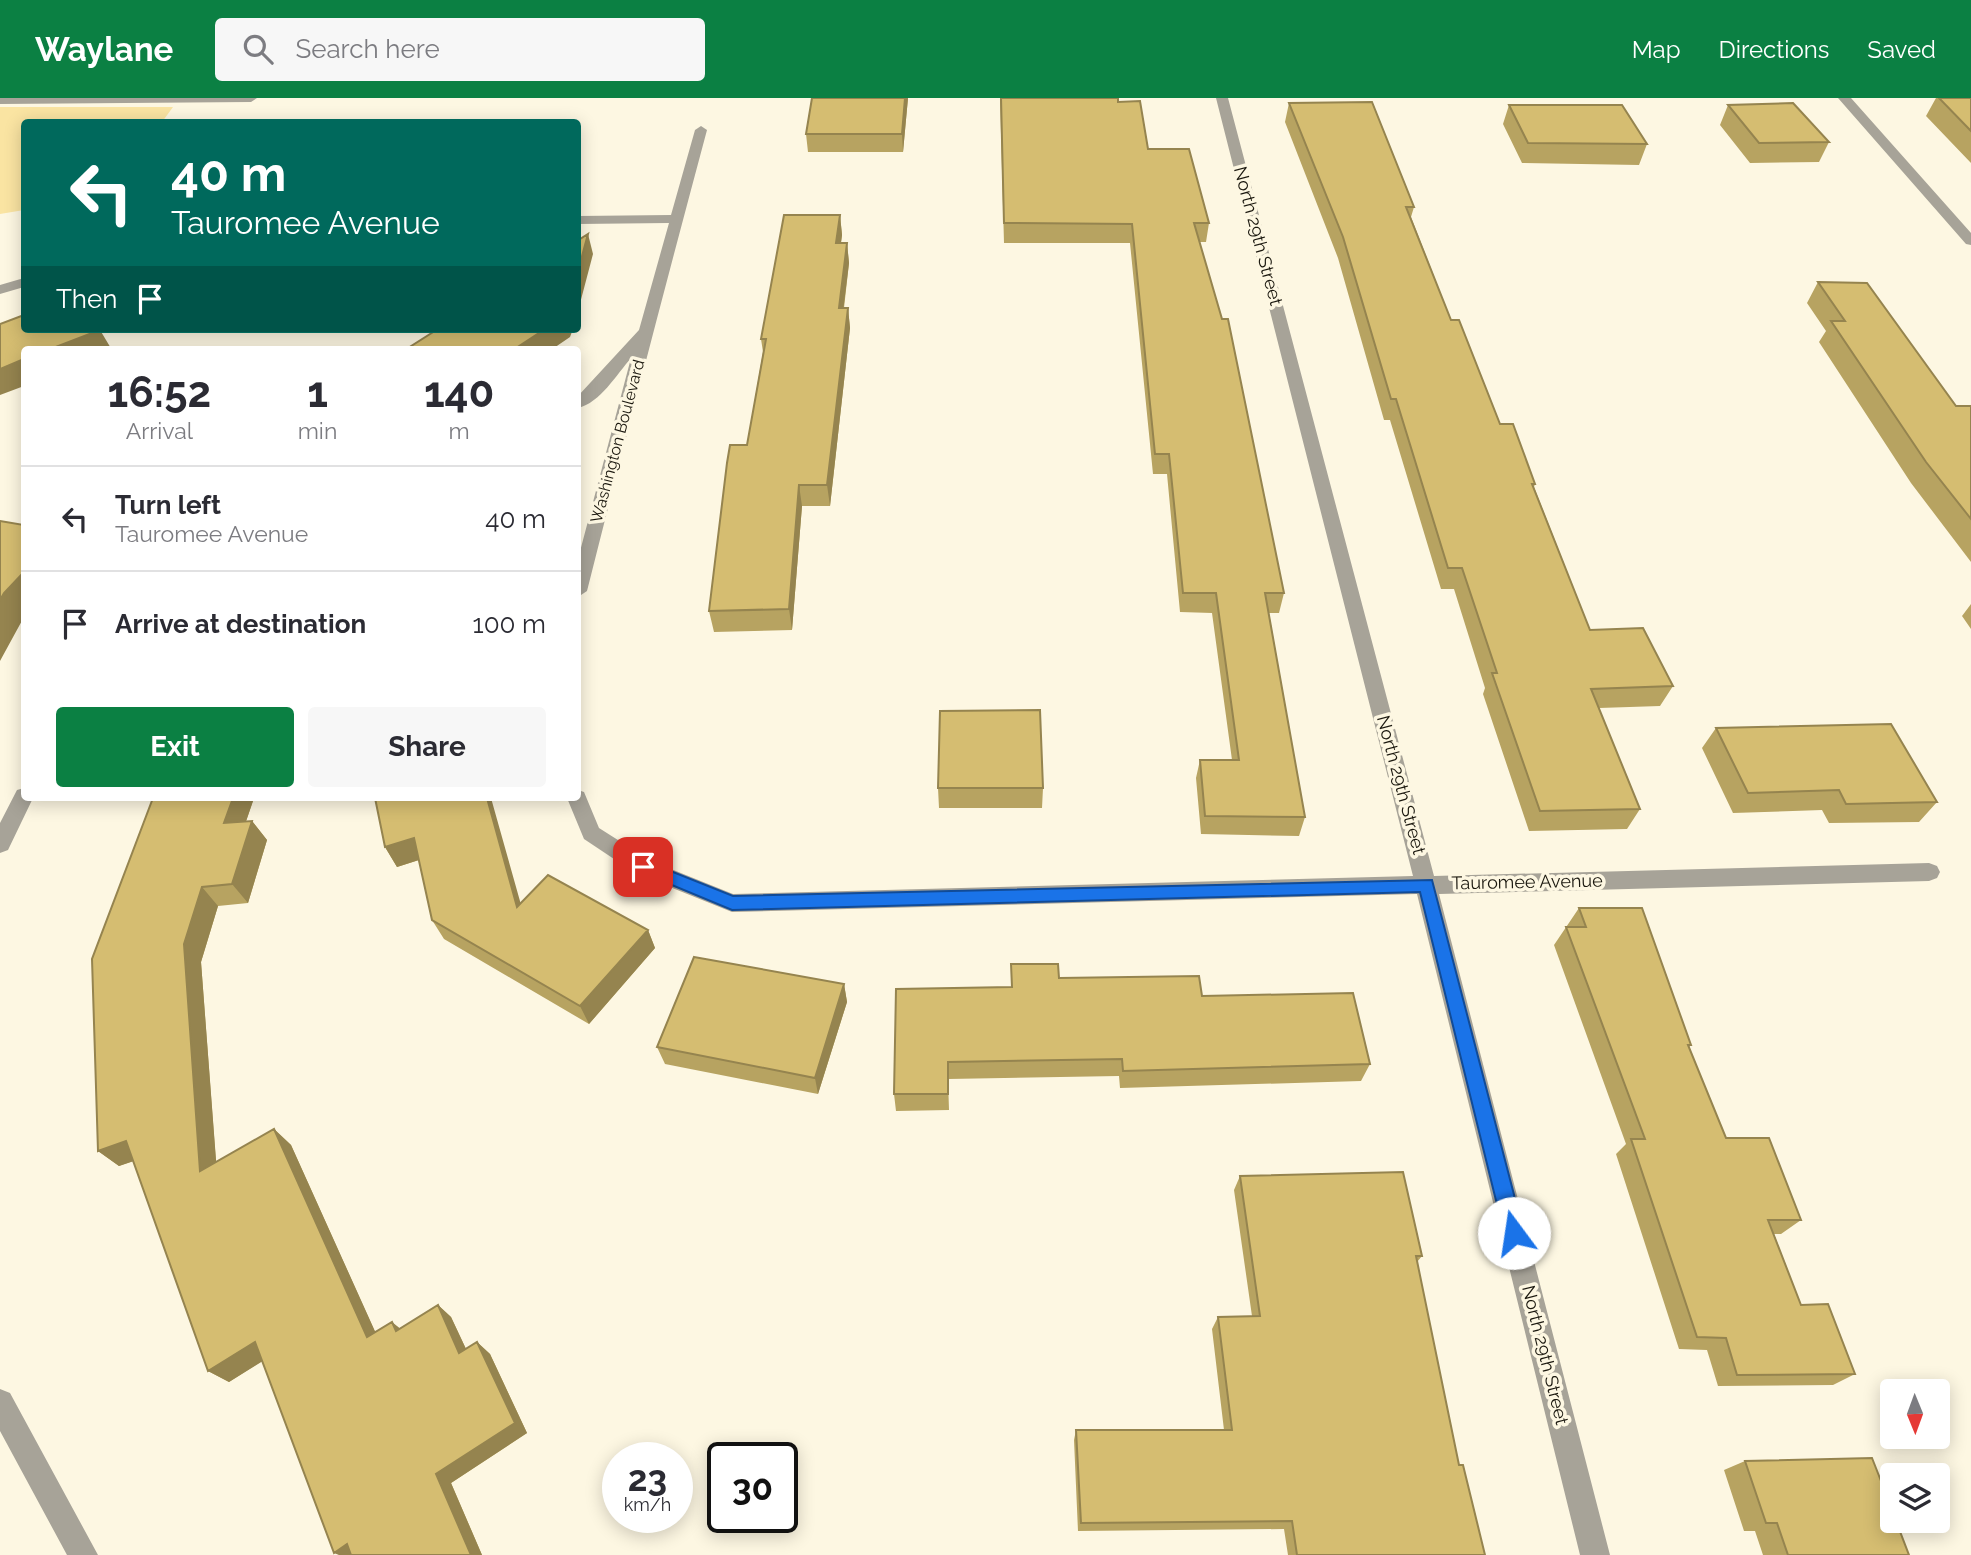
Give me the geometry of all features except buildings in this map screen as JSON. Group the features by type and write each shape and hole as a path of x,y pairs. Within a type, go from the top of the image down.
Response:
{"street":[{"path":"0,100 251,98"},
{"name":"North 29th Street","path":"1222,98 1426,885 1595,1555"},
{"path":"1844,98 1971,241"},
{"name":"Washington Boulevard","path":"581,580 701,130"},
{"path":"581,220 678,219"},
{"path":"0,290 21,283"},
{"path":"581,401 593,392 646,331"},
{"path":"0,844 22,801"},
{"name":"Tauromee Avenue","path":"577,801 591,833 643,867 732,903 1929,872"},
{"path":"0,1403 83,1555"}],"shaded area":[{"path":"0,107 173,107 164,119 21,119 21,210 0,214"}],"route":[{"path":"643,867 732,903 1426,885 1514,1233"}]}
